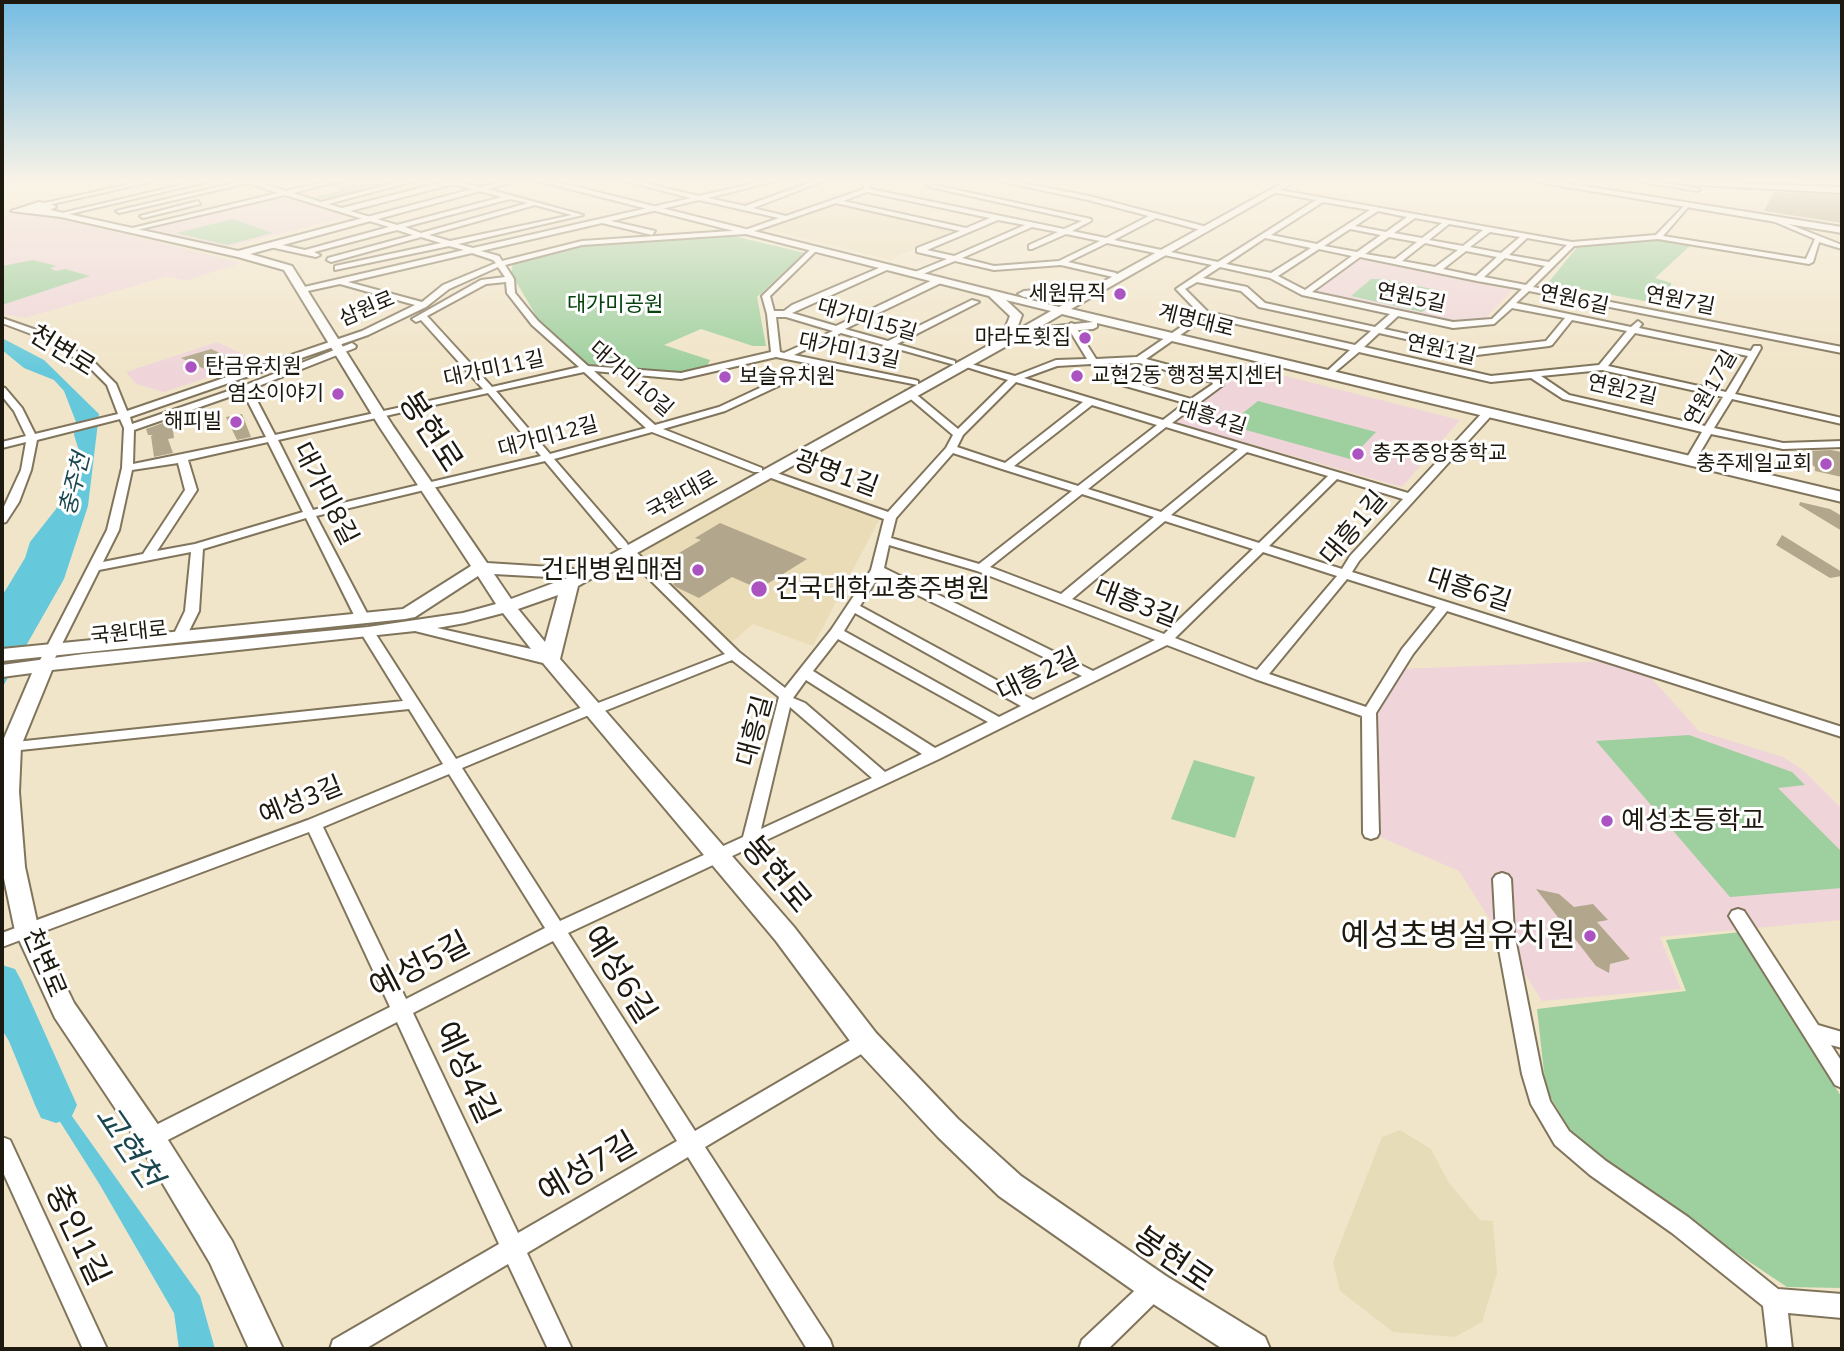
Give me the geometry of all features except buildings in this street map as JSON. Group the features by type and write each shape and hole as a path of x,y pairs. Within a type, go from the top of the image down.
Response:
{"street":[{"name":"봉현로","path":"194,244 288,268 479,568 505,603 591,710 785,934 866,1041 947,1128 1010,1186 1155,1287 1252,1349"},
{"path":"240,254 277,244"},
{"path":"307,252 336,244"},
{"path":"331,260 388,244"},
{"path":"449,244 496,258 500,264"},
{"path":"338,268 449,244"},
{"path":"303,290 502,244"},
{"name":"삼원로","path":"422,311 446,287 500,264 578,244"},
{"name":"계명대로","path":"793,244 1488,414 1839,496"},
{"path":"933,244 920,250 994,268 1060,262 1112,275"},
{"path":"918,274 988,244"},
{"path":"1032,247 1039,244"},
{"path":"1060,262 1099,244"},
{"name":"연원5길","path":"1121,244 1272,276 1305,293 1452,325 1494,321 1572,244"},
{"name":"국원대로","path":"44,658 365,626 505,603 568,579 1174,244"},
{"path":"1139,360 1205,314 1180,289 1251,244"},
{"name":"연원7길","path":"1304,244 1842,350"},
{"path":"1272,276 1323,244"},
{"path":"1305,293 1373,244"},
{"path":"1396,262 1420,244"},
{"path":"1442,244 1553,265"},
{"path":"1437,271 1470,244"},
{"path":"1477,279 1516,244"},
{"path":"1698,244 1800,262 1809,262 1815,244"},
{"path":"273,245 331,260 345,276 342,282"},
{"name":"대가미13길","path":"813,249 766,296 776,354 821,363 912,388"},
{"name":"국원대로","path":"1092,288 1112,275 1160,252"},
{"name":"대가미10길","path":"500,264 510,279 511,293 535,323 589,368 653,429 763,471"},
{"path":"786,314 795,307 886,267"},
{"path":"129,428 246,388 484,282 510,279"},
{"path":"1196,279 1244,289 1262,305 1477,352 1549,343 1570,317"},
{"path":"787,355 940,280"},
{"path":"342,282 422,311 625,548 734,654 785,698 800,706 882,778"},
{"path":"990,292 1030,294 1092,288 1108,314 1129,327"},
{"path":"990,292 1009,305 1016,315 1012,333 1071,326 1129,327"},
{"path":"890,344 975,302"},
{"name":"연원6길","path":"1512,304 1753,354"},
{"path":"1328,375 1396,313"},
{"path":"1602,367 1648,313"},
{"name":"대가미15길","path":"771,314 786,314 958,363"},
{"name":"연원1길","path":"1205,314 1491,379 1602,367 1842,421"},
{"name":"천변로","path":"2,320 46,336 91,365 111,384 126,415 129,428 127,468 113,530 96,567 44,658 12,746 8,792 13,867 27,931 64,1010 151,1138 221,1252 267,1349"},
{"path":"1071,326 1093,361 1111,379 1192,401"},
{"name":"연원17길","path":"1690,461 1764,335"},
{"name":"삼원로","path":"32,438 126,415 338,348"},
{"name":"대가미11길","path":"127,468 589,368 681,376 776,354"},
{"path":"890,517 951,449 958,434 1014,379 1056,363 1139,360 1216,380 1219,385 1192,401 981,568"},
{"name":"대가미12길","path":"96,567 197,547 309,514 546,458 653,429 722,409 821,363"},
{"name":"대흥4길","path":"958,363 1409,497"},
{"name":"연원2길","path":"1533,375 1566,397 1708,430 1783,446 1842,444"},
{"name":"대가미8길","path":"246,388 365,626"},
{"path":"912,388 958,434"},
{"path":"2,390 19,410 32,438 26,470 13,502 2,520"},
{"path":"1006,467 1090,401"},
{"name":"대흥1길","path":"1260,676 1345,574 1354,559 1488,414"},
{"path":"2,445 32,438"},
{"path":"1062,600 1245,448"},
{"name":"대흥6길","path":"951,449 1842,732"},
{"path":"147,557 191,490 182,458"},
{"name":"광명1길","path":"763,471 890,517"},
{"name":"대흥2길","path":"719,856 934,755 1166,640 1335,475"},
{"name":"대흥길","path":"750,841 785,698 836,632 877,570 890,517"},
{"name":"대흥3길","path":"886,540 981,568 1260,676 1369,713"},
{"path":"180,636 192,611 197,547"},
{"path":"479,568 568,579 550,659 409,620 479,568"},
{"path":"877,570 1092,676"},
{"path":"1371,833 1369,713 1407,652 1444,606"},
{"path":"853,607 1032,706"},
{"name":"국원대로","path":"44,658 180,636 365,626"},
{"name":"예성6길","path":"365,626 821,1349"},
{"path":"836,632 998,722"},
{"name":"예성3길","path":"2,940 314,824 452,765 734,654"},
{"path":"2,655 44,658"},
{"path":"2,671 44,658"},
{"path":"804,672 934,755"},
{"path":"12,746 413,704"},
{"name":"예성4길","path":"314,824 560,1349"},
{"name":"예성5길","path":"151,1138 556,931 719,856"},
{"path":"1502,879 1505,933 1532,1074 1541,1104 1562,1138 1598,1168 1680,1224 1774,1300 1842,1306"},
{"path":"1738,916 1842,1079"},
{"path":"1814,1032 1842,1040"},
{"name":"예성7길","path":"342,1349 866,1041"},
{"name":"충인1길","path":"2,1147 95,1349"},
{"path":"1091,1349 1155,1287"},
{"path":"1774,1300 1780,1349"}],"shaded area":[{"path":"2,244 165,244 241,263 185,281 168,276 25,318 2,314"},
{"path":"208,244 241,244 225,248"},
{"path":"828,244 925,244 890,260"},
{"path":"1358,259 1513,290 1485,318 1446,321 1312,291"},
{"name":"탄금유치원","path":"217,342 258,361 164,392 136,384 126,372"},
{"name":"충주중앙중학교","path":"1246,366 1460,420 1402,487 1173,422"},
{"name":"건국대학교충주병원","path":"770,477 880,518 813,646 753,624 731,643 639,553"},
{"name":"예성초등학교","path":"1635,660 1699,731 1783,757 1803,770 1842,809 1842,920 1660,937 1681,989 1542,1001 1459,871 1371,833 1369,713 1397,669"}],"green space":[{"name":"대가미공원","path":"767,244 805,253 757,297 766,346 753,346 701,329 664,345 710,360 706,368 680,374 590,366 538,319 511,273 513,263 584,246"},
{"path":"1691,245 1655,278 1671,283 1671,306 1548,283 1578,246"},
{"path":"33,260 57,266 50,268 56,271 65,269 90,276 2,305 2,266"},
{"path":"1371,279 1384,279 1447,292 1422,312 1351,296"},
{"path":"1258,401 1376,432 1350,459 1228,425"},
{"path":"1689,735 1792,772 1805,785 1778,788 1842,852 1842,888 1730,897 1596,741"},
{"path":"1194,760 1255,777 1235,838 1171,819"},
{"path":"1741,932 1842,1098 1842,1288 1787,1287 1730,1249 1574,1136 1546,1090 1537,1009 1686,991 1666,940"}],"sand":[{"path":"1400,1130 1431,1149 1449,1183 1480,1220 1493,1221 1497,1273 1482,1322 1455,1337 1393,1332 1340,1291 1333,1262 1382,1137"}],"water":[{"name":"충주천","path":"2,338 44,360 99,414 88,506 64,579 2,688 2,596 25,558 30,542 56,509 80,454 74,435 76,422 64,391 54,380 24,368 2,350"},
{"path":"2,980 25,1050 200,1296 215,1349 179,1349 174,1313 100,1185 2,1030"}],"waterway":[{"name":"교현천","path":"2,980 56,1105"}],"place":[{"name":"세원뮤직","path":"1120,294"},
{"name":"마라도횟집","path":"1085,338"},
{"name":"탄금유치원","path":"191,367"},
{"name":"교현2동 행정복지센터","path":"1077,376"},
{"name":"보슬유치원","path":"725,377"},
{"name":"염소이야기","path":"338,394"},
{"name":"해피빌","path":"236,422"},
{"name":"충주중앙중학교","path":"1358,454"},
{"name":"충주제일교회","path":"1826,464"},
{"name":"건대병원매점","path":"698,570"},
{"name":"건국대학교충주병원","path":"759,589"},
{"name":"예성초등학교","path":"1607,821"},
{"name":"예성초병설유치원","path":"1590,936"}]}
